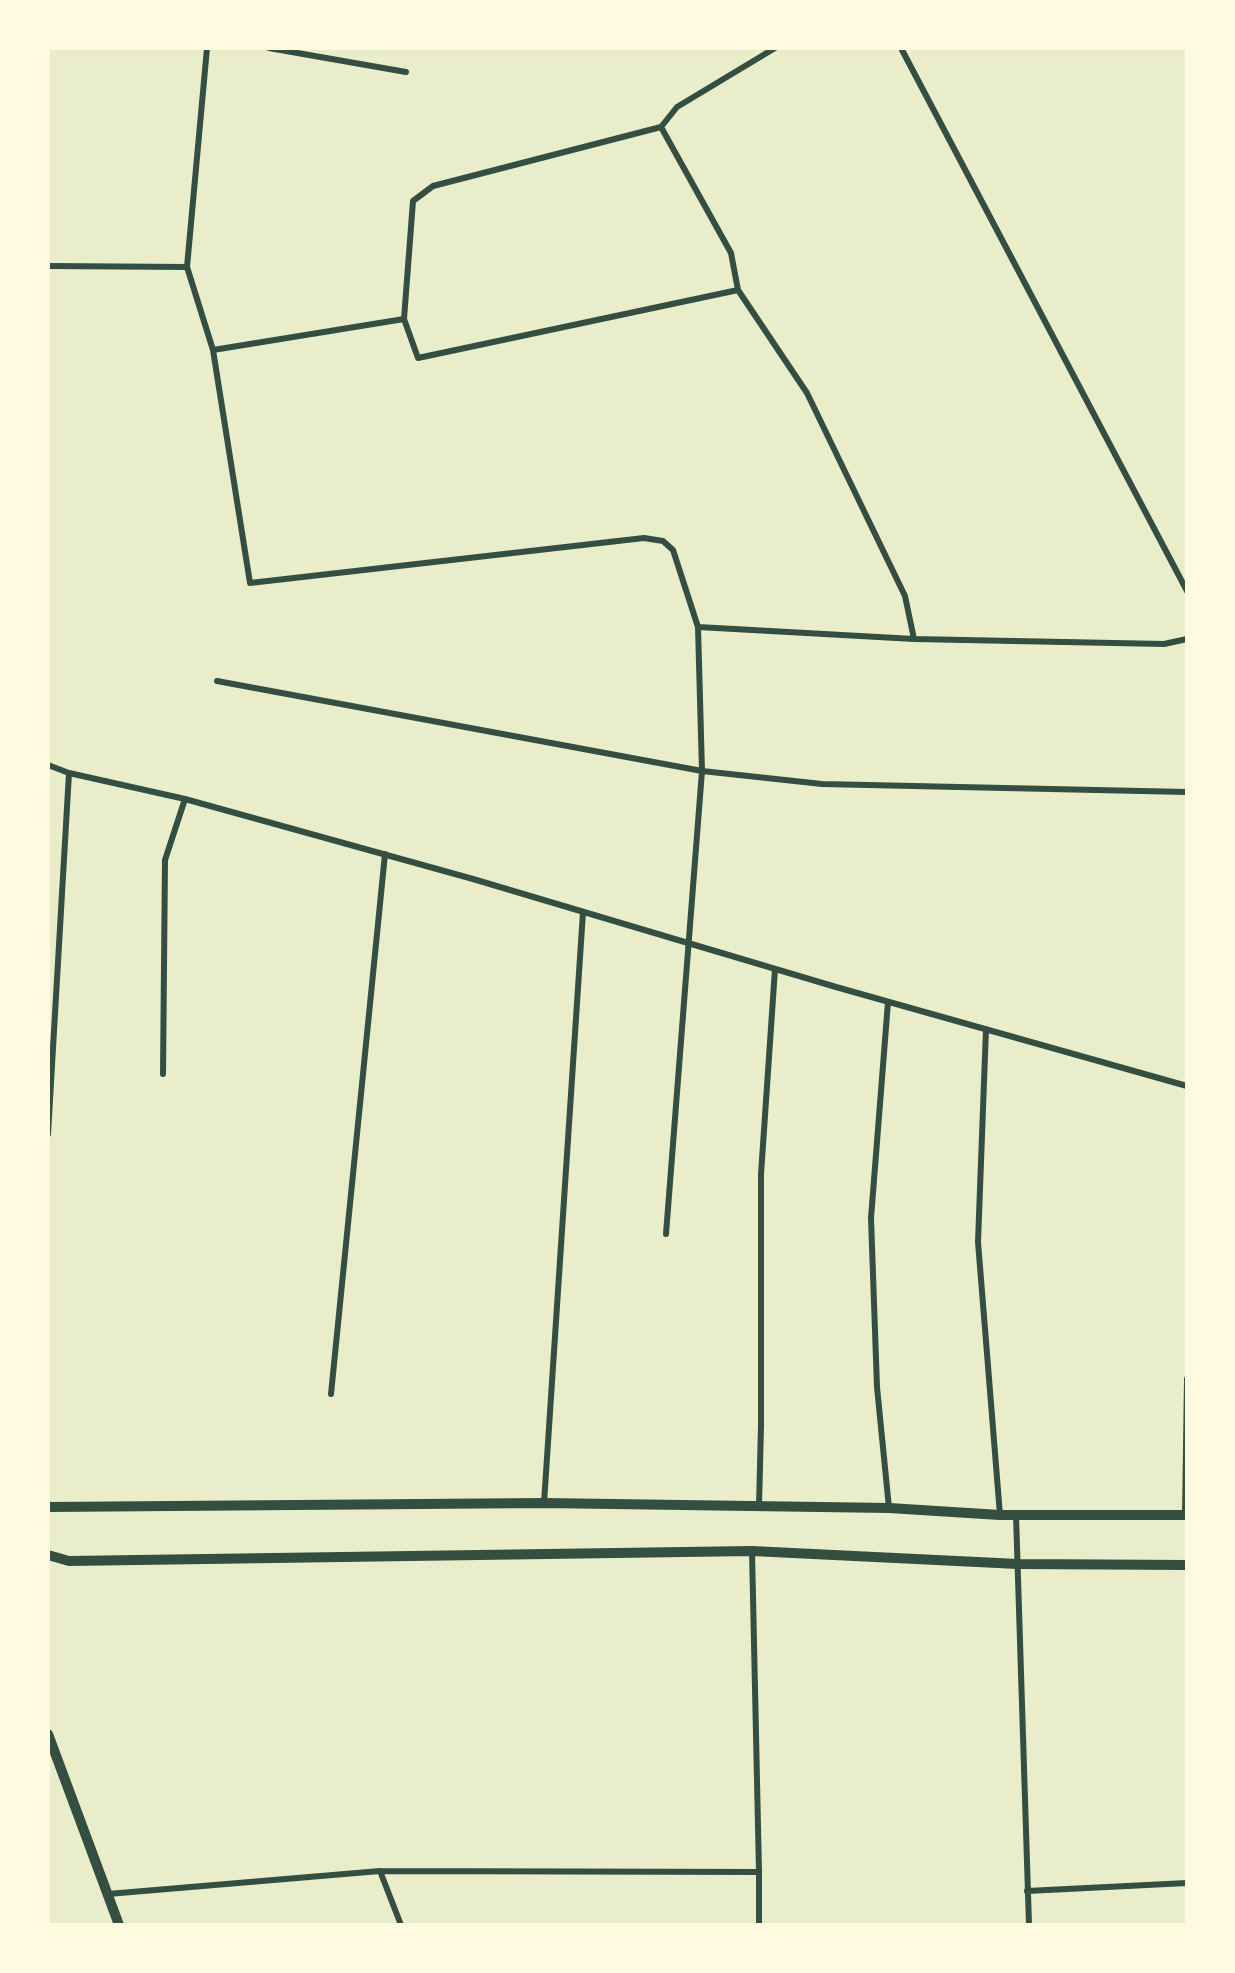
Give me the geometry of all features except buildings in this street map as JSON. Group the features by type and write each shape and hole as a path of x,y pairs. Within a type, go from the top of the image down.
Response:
{"street":[{"path":"207,48 187,267 213,350 250,583 644,538 663,541 673,550 698,627 702,771 666,1234"},
{"path":"269,48 406,72"},
{"path":"738,290 418,358 404,319 413,201 426,191 433,186 661,127 676,107 775,48"},
{"path":"901,48 1187,591"},
{"path":"661,127 731,253 738,290 807,393 905,596 914,639"},
{"path":"48,266 187,267"},
{"path":"213,350 404,319"},
{"path":"698,627 914,639 1164,644 1187,639"},
{"path":"217,681 702,771 822,784 1187,792"},
{"path":"48,765 69,773 184,799 385,854 888,1002 1187,1086"},
{"path":"48,1134 69,773"},
{"path":"163,1074 165,860 184,799"},
{"path":"331,1394 385,854"},
{"path":"544,1503 583,912"},
{"path":"759,1507 761,1174 775,969"},
{"path":"888,1002 871,1218 877,1387 890,1508"},
{"path":"986,1029 978,1242 1000,1515"},
{"path":"48,1507 544,1503 890,1508 1000,1515 1186,1515 1187,1379"},
{"path":"1016,1515 1029,1925"},
{"path":"752,1551 759,1925"},
{"path":"48,1556 69,1561 752,1551 1018,1564 1187,1565"},
{"path":"48,1734 119,1925"},
{"path":"108,1894 380,1871 759,1872"},
{"path":"380,1871 401,1925"},
{"path":"1027,1891 1187,1883"}]}
